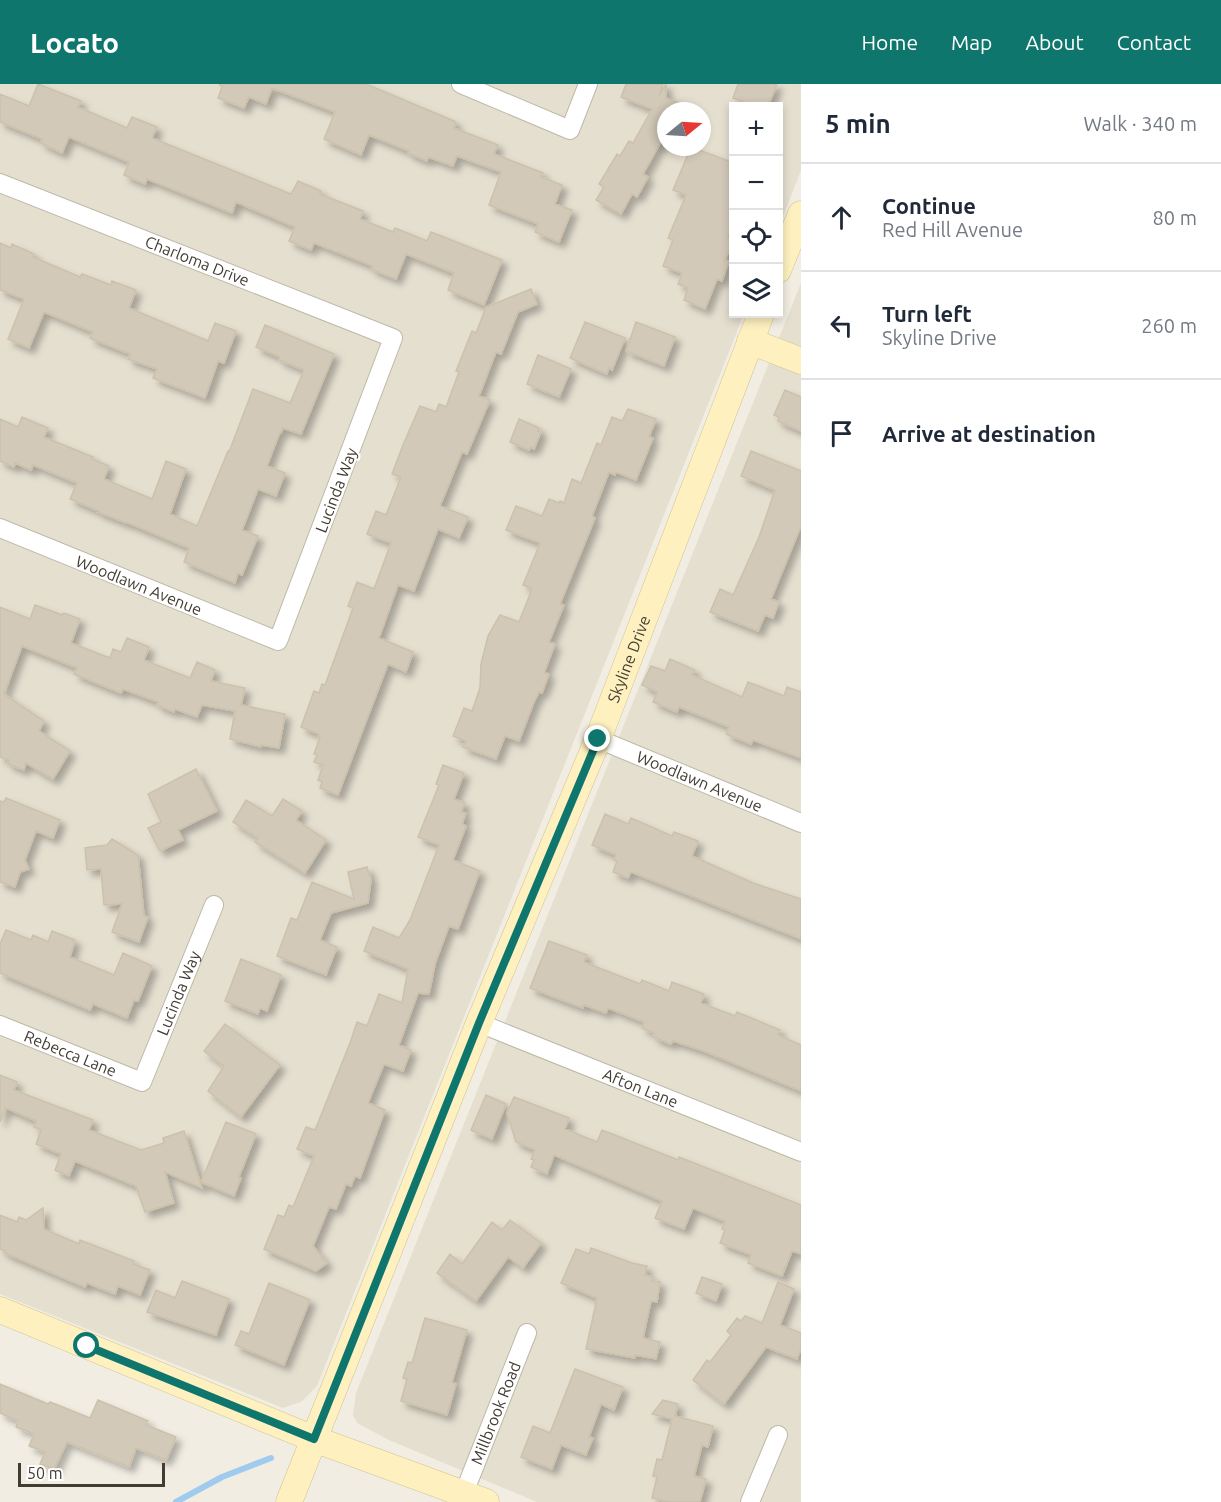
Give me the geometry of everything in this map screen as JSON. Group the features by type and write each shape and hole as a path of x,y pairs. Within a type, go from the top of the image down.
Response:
{"street":[{"path":"460,84 570,130 588,84"},
{"name":"Charloma Drive","path":"0,183 393,338"},
{"path":"780,264 801,214"},
{"name":"Skyline Drive","path":"289,1502 479,1023 598,739 759,318"},
{"name":"Lucinda Way","path":"278,641 393,338"},
{"path":"750,341 801,361"},
{"name":"Woodlawn Avenue","path":"0,528 278,641"},
{"name":"Woodlawn Avenue","path":"598,739 801,823"},
{"name":"Lucinda Way","path":"142,1082 214,905"},
{"name":"Afton Lane","path":"479,1023 801,1152"},
{"name":"Rebecca Lane","path":"0,1025 142,1082"},
{"path":"0,1310 314,1439 475,1498"},
{"name":"Millbrook Road","path":"475,1498 527,1333"},
{"path":"750,1502 778,1435"}],"shaded area":[{"path":"0,84 801,84 801,170 783,217 783,102 729,102 729,318 742,318 317,1386 301,1402 283,1408 0,1294"},
{"path":"801,283 801,1502 537,1502 389,1440 357,1423 353,1415 356,1393"}],"building":[{"path":"38,84 81,101 78,107 127,128 132,117 157,127 152,138 291,194 298,181 321,191 320,194 363,211 360,219 393,232 395,228 427,241 431,232 502,260 484,305 448,290 454,273 406,254 396,279 371,269 373,266 314,243 311,250 289,241 295,227 236,202 232,213 147,179 145,184 124,175 129,162 69,137 62,153 41,143 42,139 0,122 0,94 29,106"},
{"path":"219,84 366,84 454,121 456,123 454,128 498,145 494,154 543,173 541,177 562,185 555,204 572,210 559,242 535,232 538,224 489,205 501,172 457,156 453,166 428,157 427,161 369,135 361,155 324,139 335,112 272,88 266,104 249,97 244,108 218,98 222,87"},
{"path":"626,84 663,84 659,96 666,84 666,98 676,102 657,102 657,149 643,174 648,177 637,197 632,194 621,214 596,200 604,187 599,184 617,154 620,156 629,141 633,143 652,109 621,97"},
{"path":"738,84 777,84 770,102 744,102 733,98"},
{"path":"711,154 729,161 729,251 725,260 729,261 722,281 717,279 705,309 684,300 688,288 678,284 682,273 663,266 673,240 668,238 686,195 673,190 687,156"},
{"path":"0,243 11,248 12,244 34,254 33,257 80,277 82,274 111,285 112,281 136,290 129,308 208,341 215,323 236,331 224,363 218,361 205,398 153,378 157,369 128,359 130,354 90,338 93,332 44,312 29,348 8,339 24,299 0,290"},
{"path":"531,289 537,304 518,312 501,354 496,352 479,396 490,400 467,454 462,452 440,506 468,517 459,538 438,529 414,591 398,585 379,638 413,652 406,672 388,664 338,795 320,788 322,782 318,780 323,765 314,762 317,755 314,754 320,737 318,737 319,734 301,727 314,691 319,693 322,684 325,685 353,608 348,606 357,582 374,589 391,543 367,534 376,511 386,515 401,477 392,474 403,445 420,406 436,412 439,404 446,407 459,372 456,371 472,331 476,333 486,307"},
{"path":"585,322 625,338 612,370 609,368 607,374 570,358"},
{"path":"636,322 675,337 664,366 626,351"},
{"path":"265,325 334,354 301,434 283,428 280,432 267,466 285,473 276,496 258,489 242,530 258,536 242,575 238,573 235,583 184,562 189,548 70,499 77,483 33,465 31,470 15,463 14,467 0,461 0,419 18,427 22,417 48,428 44,437 109,466 104,479 152,499 166,461 186,469 170,514 197,526 253,389 290,403 304,370 256,347"},
{"path":"538,355 571,369 559,397 527,384"},
{"path":"785,390 801,397 801,431 778,421 779,417 774,415"},
{"path":"628,409 656,419 649,437 653,438 636,480 616,472 615,475 609,472 592,516 595,518 560,604 564,605 549,642 555,644 544,673 549,674 542,693 539,692 534,702 519,741 505,736 496,759 463,747 466,741 453,736 464,708 472,711 480,688 481,664 488,636 500,615 519,622 532,589 523,585 540,543 506,530 516,506 542,516 549,499 564,503 572,479 581,483 597,443 601,445 612,417 622,421"},
{"path":"519,419 539,428 538,431 541,432 534,449 531,447 529,450 510,442"},
{"path":"751,451 801,471 801,526 771,599 779,602 773,618 765,615 758,631 710,612 720,589 733,595 759,537 775,490 741,476"},
{"path":"35,605 80,619 71,643 110,658 113,649 121,652 127,638 149,647 144,660 190,678 197,662 215,670 211,681 245,688 241,705 285,714 279,748 261,745 261,747 230,739 235,711 202,705 197,717 175,709 174,712 157,705 158,702 123,689 121,693 74,674 77,668 22,646 4,694 44,721 39,731 70,751 53,779 26,763 24,770 8,764 9,760 0,757 0,607 30,619"},
{"path":"670,659 695,670 692,675 742,697 748,682 784,696 787,687 801,692 801,758 753,740 751,744 726,734 729,727 679,707 677,712 653,702 657,692 642,685 651,666 665,671"},
{"path":"443,765 464,773 454,799 465,803 461,812 466,813 462,824 466,826 453,860 480,871 458,929 449,926 435,964 429,994 418,993 399,1045 411,1050 403,1071 384,1064 368,1103 385,1110 360,1178 355,1176 351,1186 346,1184 336,1209 329,1207 313,1246 327,1263 316,1271 264,1249 278,1215 284,1217 289,1205 293,1207 314,1156 297,1149 306,1127 315,1130 357,1022 367,1026 379,994 402,1003 408,969 364,951 373,927 399,938 410,920 439,845 418,837 439,785 436,784"},
{"path":"196,769 217,811 178,830 183,840 160,851 148,828 161,822 148,794"},
{"path":"6,798 60,820 53,838 36,831 25,860 29,869 20,872 15,887 0,882 0,801 4,802"},
{"path":"283,799 302,811 296,820 326,840 305,873 255,842 258,838 233,822 246,800 272,816"},
{"path":"605,814 628,824 631,818 672,836 674,832 698,841 692,856 753,883 801,899 801,939 631,872 628,878 613,872 617,861 614,860 616,855 592,845"},
{"path":"112,839 138,855 144,916 148,917 139,942 112,932 122,904 104,905 101,869 87,870 85,848 107,845"},
{"path":"367,867 371,880 368,903 331,913 320,940 337,947 326,975 277,956 291,918 297,920 312,882 354,899 348,872"},
{"path":"6,930 31,940 33,935 48,942 52,931 75,940 70,957 114,975 123,953 152,966 138,1001 134,1000 127,1018 93,1004 90,1010 0,973 0,944"},
{"path":"549,941 587,955 584,962 640,984 642,980 669,991 672,982 704,994 701,1003 735,1016 737,1012 780,1030 778,1035 801,1045 801,1091 704,1051 673,1041 671,1044 653,1037 654,1033 642,1028 644,1022 608,1008 606,1013 584,1005 583,1008 530,988"},
{"path":"241,959 281,975 267,1011 260,1008 258,1014 225,1001"},
{"path":"225,1024 280,1065 241,1117 208,1091 224,1066 204,1051"},
{"path":"0,1075 17,1082 14,1090 93,1120 89,1130 141,1150 164,1143 163,1138 184,1131 202,1188 165,1172 174,1203 145,1212 136,1186 75,1161 69,1176 55,1170 61,1154 36,1144 41,1130 34,1127 36,1121 6,1108 0,1122"},
{"path":"486,1095 506,1104 492,1139 471,1130"},
{"path":"514,1097 569,1118 565,1129 597,1142 602,1130 678,1160 679,1157 801,1205 801,1254 792,1251 782,1276 748,1263 751,1255 720,1243 725,1230 722,1229 725,1221 693,1208 684,1229 655,1218 662,1201 554,1155 547,1174 531,1167 534,1160 531,1159 535,1150 516,1142 507,1113"},
{"path":"226,1122 256,1134 234,1196 201,1182"},
{"path":"43,1208 44,1229 79,1244 80,1240 134,1261 133,1264 150,1270 140,1295 118,1286 115,1294 87,1283 85,1287 0,1249 0,1215 17,1222 19,1217 26,1220"},
{"path":"510,1220 541,1243 523,1268 508,1257 476,1301 437,1273 450,1254 462,1264 492,1222 502,1230"},
{"path":"591,1248 647,1266 645,1275 653,1277 652,1281 660,1282 657,1302 651,1301 643,1338 660,1342 656,1359 635,1355 635,1358 586,1349 597,1298 561,1283 576,1249 589,1254"},
{"path":"702,1277 722,1284 716,1301 696,1293"},
{"path":"182,1281 229,1299 216,1335 147,1312 156,1290 175,1298"},
{"path":"778,1282 794,1289 780,1325 801,1333 801,1349 797,1359 766,1347 724,1404 693,1380 707,1360 710,1362 731,1335 727,1331 737,1318 741,1321 745,1316 762,1323"},
{"path":"269,1283 310,1300 284,1365 235,1345 241,1331 249,1334"},
{"path":"425,1318 467,1330 452,1382 456,1384 447,1415 401,1401 407,1379 403,1378 408,1362 412,1363"},
{"path":"575,1369 623,1387 614,1410 601,1404 589,1437 593,1438 586,1455 561,1445 552,1469 521,1457 533,1426 550,1433"},
{"path":"0,1384 90,1418 98,1400 148,1421 146,1425 176,1437 166,1460 136,1448 129,1467 67,1442 54,1469 40,1464 45,1452 29,1446 34,1434 16,1427 18,1421 0,1413"},
{"path":"663,1400 678,1404 675,1416 713,1426 708,1447 702,1445 694,1476 706,1479 700,1502 668,1502 652,1498 657,1477 653,1476 657,1459 662,1460 672,1419 652,1414"}],"waterway":[{"path":"176,1502 222,1477 271,1458"}],"route":[{"path":"87,1346 314,1439 479,1023 598,739"}]}
